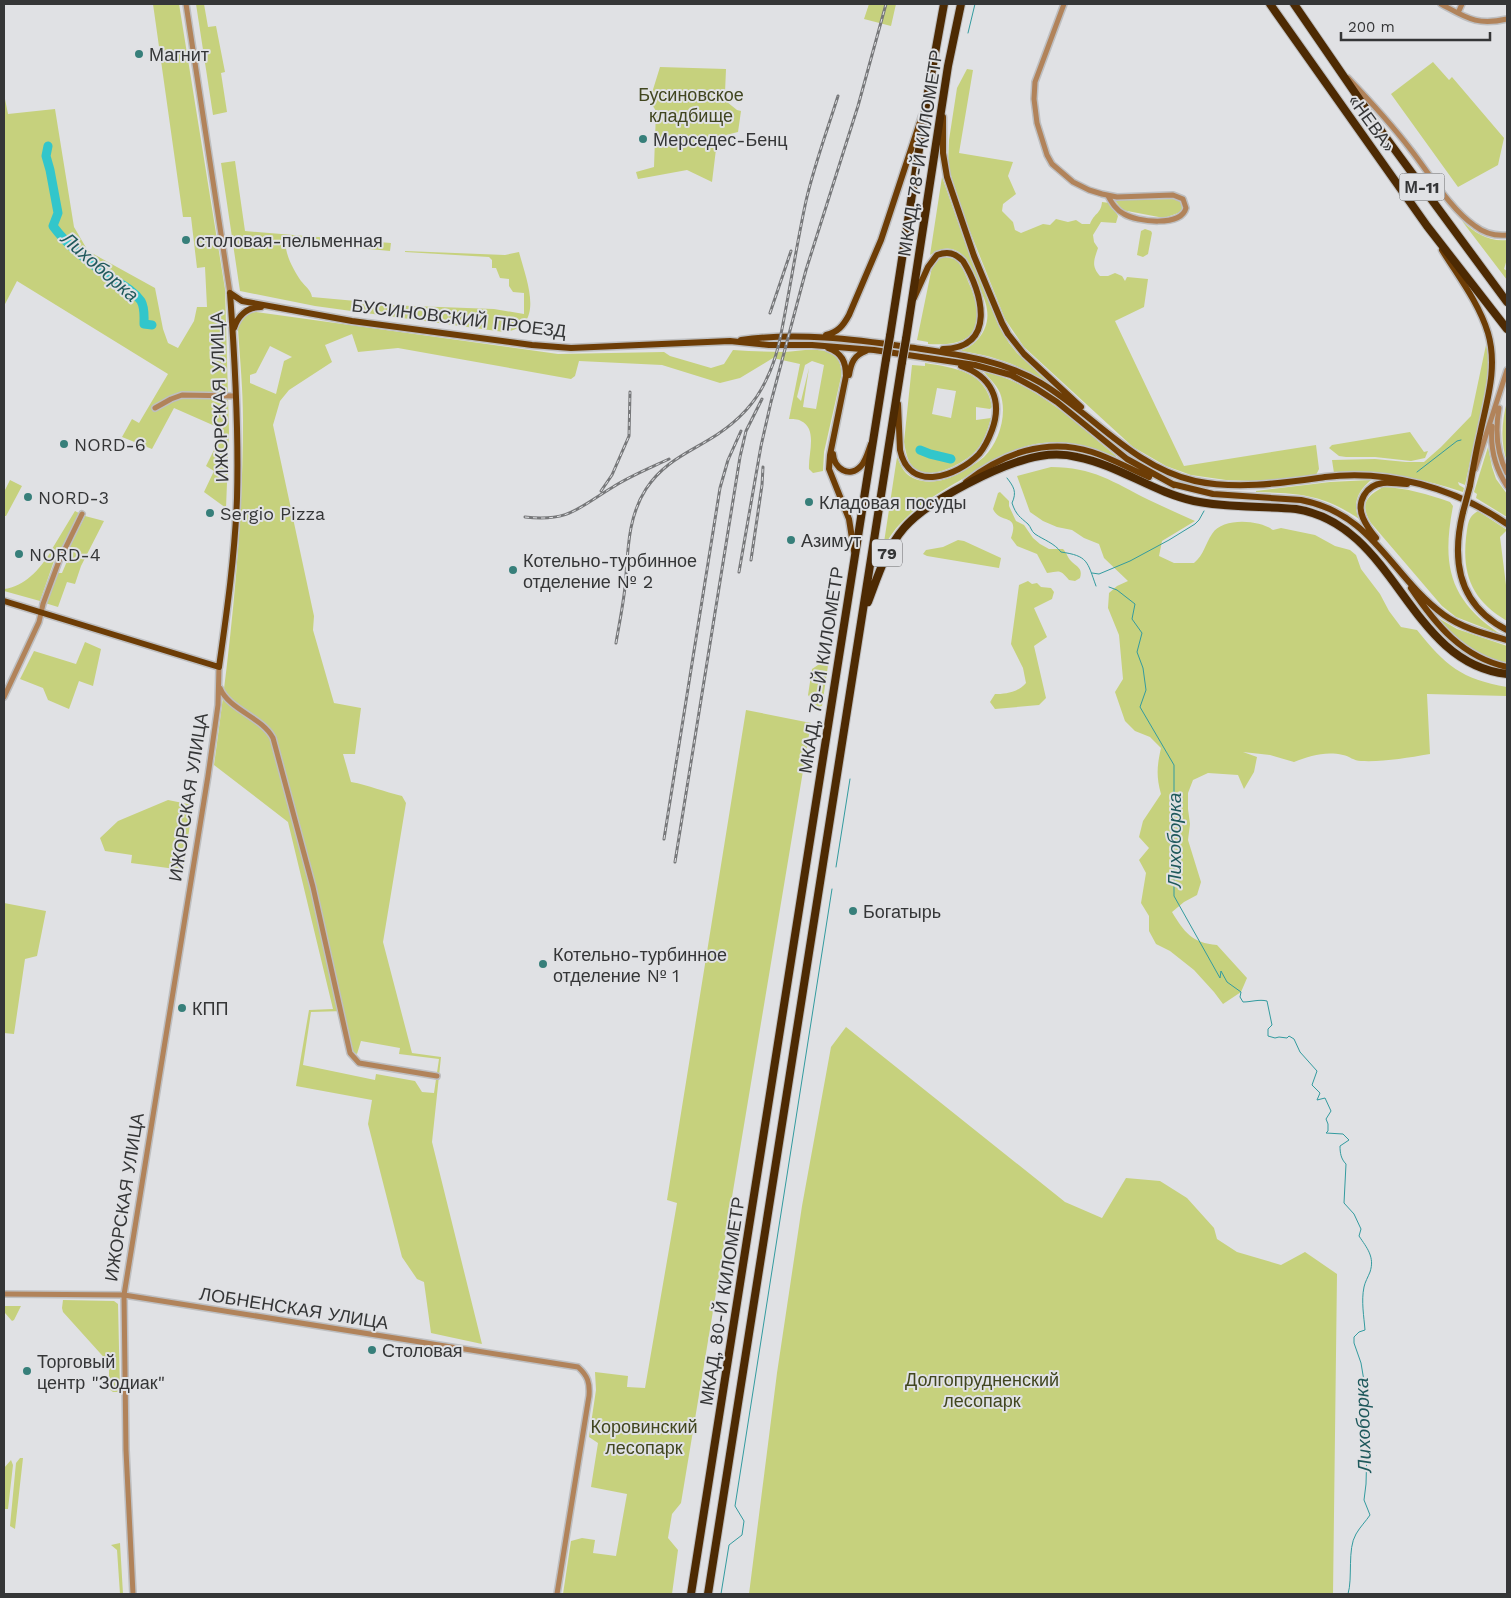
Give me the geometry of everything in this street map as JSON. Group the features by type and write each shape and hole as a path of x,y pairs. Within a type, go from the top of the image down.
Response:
{"highway":[{"name":"МКАД, 78-Й КИЛОМЕТР","path":"895,301 926,102 944,4"},
{"name":"МКАД, 78-Й КИЛОМЕТР","path":"911,306 942,101 962,4"},
{"name":"«НЕВА»","path":"1270,4 1427,226 1507,329"},
{"name":"«НЕВА»","path":"1294,4 1384,135 1507,302"},
{"name":"МКАД, 79-Й КИЛОМЕТР","path":"778,1043 895,301"},
{"name":"МКАД, 79-Й КИЛОМЕТР","path":"794,1046 911,306"},
{"path":"952,493 1006,466 1028,458 1055,454 1089,460 1163,491 1194,500 1222,505 1296,509 1317,514 1340,525 1360,541 1434,633 1450,650 1477,666 1507,674"},
{"name":"79","path":"862,616 884,558 898,535 914,519 952,493"},
{"name":"МКАД, 80-Й КИЛОМЕТР","path":"691,1594 778,1043"},
{"name":"МКАД, 80-Й КИЛОМЕТР","path":"708,1594 794,1046"}],"main road":[{"path":"942,101 943,153 946,177 974,256 1002,323 1024,354 1099,426"},
{"path":"820,337 837,332 849,316 881,240 926,102"},
{"path":"1427,226 1478,310 1491,346 1492,380 1460,526 1457,552 1462,582 1478,608 1507,630"},
{"path":"911,306 928,267 937,255 948,252 963,261 975,287 982,309 979,327 970,342 962,346 953,349 926,350"},
{"path":"230,293 242,301 275,307"},
{"name":"ИЖОРСКАЯ УЛИЦА","path":"219,667 237,499 236,396 230,293"},
{"path":"233,332 239,317 249,309 275,307"},
{"name":"БУСИНОВСКИЙ ПРОЕЗД","path":"275,307 352,321 532,346 571,348 730,341"},
{"path":"730,341 767,336 820,337 874,342 991,361 1028,376 1054,391 1118,442 1151,464 1181,477 1226,485 1250,486 1326,477 1366,476 1399,479 1428,487 1474,504 1507,524"},
{"path":"730,341 769,345 812,345 874,350 975,365 995,370 1031,385 1056,402 1127,459 1174,485"},
{"path":"812,345 835,351 844,360 846,368 829,469 849,519 854,557"},
{"path":"873,439 863,464 858,469 852,472 842,471 835,464 833,453 851,364 859,353 874,350"},
{"path":"897,392 900,450 907,468 918,475 928,478 942,475 964,465 984,449 995,422 995,400 988,384 982,377 968,368 951,362"},
{"path":"952,493 974,476 1010,456 1025,450 1052,446 1066,447 1092,452 1161,482 1213,494 1288,498 1312,502 1346,516 1386,553"},
{"path":"1428,487 1384,483 1372,487 1363,496 1360,509 1363,519 1398,568 1433,606 1450,619 1474,630 1507,640"},
{"path":"1398,568 1426,610 1455,642 1483,660 1507,668"},
{"path":"4,601 219,667"}],"street":[{"name":"ИЖОРСКАЯ УЛИЦА","path":"186,4 230,293"},
{"path":"1064,4 1035,82 1034,99 1037,123 1047,155 1058,170 1073,182 1089,190 1108,196 1174,195 1183,199 1186,208 1181,217 1174,219 1156,221 1142,219 1121,213 1108,196"},
{"path":"1441,4 1472,20 1487,23 1507,19"},
{"path":"1458,13 1462,4"},
{"path":"1340,69 1387,121 1458,210 1475,226 1486,232 1507,235"},
{"path":"1470,486 1507,370"},
{"path":"1502,388 1496,434 1498,451 1507,473"},
{"path":"155,408 171,399 182,396 236,396"},
{"path":"1495,411 1492,427 1492,448 1496,467 1507,486"},
{"path":"4,697 39,622 59,561 82,514"},
{"name":"ИЖОРСКАЯ УЛИЦА","path":"133,1594 126,1450 124,1295 208,776 218,705 219,667"},
{"path":"219,686 228,700 267,729 273,738 313,887 350,1053 359,1063 437,1076"},
{"name":"ЛОБНЕНСКАЯ УЛИЦА","path":"4,1294 124,1295 578,1367 588,1378 590,1386 557,1594"}],"green space":[{"path":"153,4 179,4 225,289 229,432 226,508 204,492 214,471 206,466 224,430 174,408 152,449 122,437 132,419 139,423 168,374 17,281 4,306 4,94 8,114 55,109 74,227 88,251 155,288 163,329 168,343 178,348 194,321 197,307 207,307 205,267 197,268 191,217 183,217"},
{"path":"196,4 204,4 208,27 216,26 225,72 221,73 227,112 213,115"},
{"path":"869,4 896,4 891,26 864,19"},
{"path":"1433,62 1449,80 1452,77 1504,138 1498,165 1458,187 1391,94"},
{"name":"Бусиновское кладбище","path":"660,67 726,69 725,93 727,102 741,111 738,132 726,135 717,141 712,182 687,170 638,179 636,172 654,167 656,111 651,103 651,96"},
{"path":"967,69 973,70 959,153 1013,162 1008,176 1016,194 1003,204 1002,211 1013,222 1015,230 1021,233 1043,224 1050,225 1056,219 1068,222 1076,220 1082,224 1090,224 1100,209 1102,202 1110,203 1118,216 1116,223 1101,222 1093,235 1094,242 1098,248 1094,266 1100,276 1108,276 1115,273 1122,276 1125,281 1127,277 1148,279 1144,307 1115,321 1184,466 1316,445 1319,469 1316,475 1278,480 1226,480 1191,475 1166,466 1133,447 1024,347 1005,319 963,214 948,166 949,140 957,88"},
{"path":"235,161 245,231 391,243 390,251 286,241 290,262 312,297 356,301 358,304 494,309 524,314 524,293 513,292 509,286 509,279 500,278 496,268 492,268 492,260 489,257 405,251 505,255 519,252 529,288 529,312 525,322 517,329 504,332 315,306 240,291 221,163"},
{"path":"942,177 970,256 998,324 1017,353 1050,384 1007,362 984,355 960,351 972,345 981,335 986,323 987,310 973,271 965,257 952,249 940,250 930,255"},
{"path":"1175,199 1182,201 1184,211 1164,218 1122,210 1115,200"},
{"path":"1462,221 1483,236 1494,240 1507,240 1507,259 1504,269 1507,271 1507,280"},
{"path":"1145,229 1152,233 1148,254 1143,257 1137,255 1141,231"},
{"path":"945,257 956,260 965,274 976,303 976,325 972,333 965,339 955,343 928,344 928,342 917,340 932,267 940,258"},
{"path":"256,312 558,354 664,352 670,356 711,368 724,364 733,350 784,352 820,350 834,355 841,366 841,377 824,452 823,471 813,473 809,469 811,436 809,430 801,421 789,419 800,364 773,358 740,378 720,383 662,365 579,361 575,376 571,379 398,348 358,352 352,334 325,345 332,362 289,390 280,401 273,425 314,616 313,630 334,703 361,708 355,754 343,754 351,782 402,796 406,803 383,942 412,1053 441,1057 432,1142 482,1344 431,1333 424,1282 417,1279 402,1257 368,1124 372,1100 296,1086 309,1010 333,1009 288,822 214,765 235,593 241,506 243,409 238,329 240,320 248,313","holes":["270,346 292,357 284,361 276,394 250,383 250,375 256,373","812,361 824,365 816,409 803,407 809,368 801,401 797,397 805,365","344,1011 352,1052 357,1054 361,1041 400,1048 399,1054 439,1059 434,1093 422,1092 415,1081 376,1074 375,1080 303,1065 311,1012"]},
{"path":"1486,345 1489,357 1488,379 1465,485 1458,482 1464,488 1463,492 1431,482 1399,476 1367,473 1334,473 1332,460 1375,459 1424,462 1471,416"},
{"path":"925,363 968,373 983,386 989,395 992,407 990,409 976,407 976,420 991,418 979,447 960,463 935,473 920,472 913,467 908,459 904,442 912,365 925,366","holes":["937,388 956,391 951,418 932,414"]},
{"path":"983,371 1003,377 1038,395 1070,418 1116,456 1116,458 1089,448 1052,442 1020,448 989,463 924,503 899,525 883,549 897,457 907,474 919,480 930,482 958,474 984,457 994,444 1001,427 1002,401 1000,393"},
{"path":"1507,401 1507,462 1502,432"},
{"path":"1410,432 1424,452 1428,451 1425,458 1411,461 1375,457 1346,457 1339,456 1329,448 1332,445"},
{"path":"1488,447 1496,479 1507,494 1507,517 1476,498 1477,494 1474,492"},
{"path":"1051,467 1079,470 1102,477 1195,521 1162,541 1159,556 1174,563 1194,563 1217,529 1224,525 1241,522 1259,524 1273,530 1281,528 1315,535 1335,546 1350,550 1356,555 1361,569 1401,627 1417,630 1446,662 1466,675 1491,684 1507,687 1507,696 1427,694 1430,754 1395,759 1358,761 1336,754 1324,754 1294,762 1270,755 1243,752 1257,757 1254,772 1244,789 1238,775 1208,773 1193,780 1188,793 1190,824 1188,840 1201,882 1197,895 1184,902 1172,912 1185,931 1201,942 1217,945 1247,978 1241,992 1223,1004 1194,970 1170,951 1156,944 1149,931 1149,916 1141,903 1146,873 1139,860 1149,848 1139,837 1143,821 1161,794 1158,771 1161,748 1150,737 1135,731 1125,721 1115,692 1123,679 1119,635 1108,608 1109,593 1117,586 1128,581 1104,558 1099,544 1084,538 1072,530 1057,527 1043,521 1030,512 1017,476"},
{"path":"10,480 22,486 6,516 4,516 4,492"},
{"path":"1371,480 1363,488 1356,503 1359,519 1334,504 1310,496 1256,492 1330,482"},
{"path":"1383,487 1417,492 1450,502 1453,506 1448,546 1449,563 1453,579 1459,593 1469,607 1500,634 1456,617 1442,606 1371,523 1366,511 1366,502 1372,494"},
{"path":"1000,492 1009,501 1009,506 1016,521 1024,525 1040,544 1049,549 1063,549 1080,570 1080,578 1075,581 1069,580 1060,572 1047,573 1037,554 1017,546 1011,538 1013,525 996,514 993,509"},
{"path":"75,511 81,514 60,552 52,549"},
{"path":"1478,511 1507,530 1500,537 1507,593 1507,621 1495,613 1478,596 1468,576 1465,552 1467,530 1470,519"},
{"path":"85,516 104,521 81,566 75,584 67,582 58,607 45,603 57,573 62,573 71,552 68,550"},
{"path":"958,540 1001,558 999,568 923,554 926,550 943,547"},
{"path":"50,553 54,557 54,561 40,601 4,591 4,589 11,588 25,581"},
{"path":"1028,581 1032,584 1037,583 1041,587 1051,588 1054,592 1052,599 1034,608 1047,637 1034,646 1046,698 1039,705 995,709 990,702 995,694 1016,690 1026,683 1023,668 1011,644 1019,585"},
{"path":"1433,615 1457,629 1507,646 1507,663 1475,652 1449,632"},
{"path":"85,642 101,649 93,686 79,681 69,709 48,700 43,688 20,679 34,651 76,664"},
{"path":"829,659 822,706 817,707 808,695 812,669"},
{"name":"Коровинский лесопарк","path":"746,710 811,723 681,1503 672,1514 668,1538 678,1550 672,1594 563,1594 571,1541 582,1538 595,1540 593,1553 616,1556 627,1494 591,1487 598,1443 589,1437 596,1390 595,1372 628,1376 627,1387 645,1388 677,1203 667,1200"},
{"path":"168,800 193,805 183,870 131,863 132,855 105,851 100,838 118,821"},
{"path":"4,903 46,911 37,956 25,959 14,1034 4,1033"},
{"name":"Долгопрудненский лесопарк","path":"846,1027 1065,1202 1102,1218 1126,1178 1160,1181 1187,1198 1214,1228 1217,1239 1237,1252 1281,1265 1305,1252 1337,1274 1333,1594 749,1594 777,1373 802,1206 831,1047"},
{"path":"63,1300 114,1301 118,1304 120,1392 113,1392 109,1389 109,1363 63,1312"},
{"path":"5,1306 21,1306 14,1320 12,1321 5,1313"},
{"path":"20,1458 23,1458 15,1529 10,1526 16,1463"},
{"path":"11,1460 13,1465 8,1509 4,1509 4,1468"},
{"path":"120,1543 123,1594 120,1594 117,1550 111,1545"}],"waterway":[{"path":"968,33 975,4"},
{"name":"Лихоборка","path":"48,146 46,156 58,213 53,226 83,257 137,296 143,306 144,324 152,325"},
{"path":"1417,472 1457,441 1461,440"},
{"name":"Лихоборка","path":"920,450 951,459"},
{"name":"Лихоборка","path":"1007,478 1014,490 1012,503 1018,515 1035,534 1061,552 1077,555 1082,558 1088,565 1096,586"},
{"path":"1092,573 1099,574 1130,561 1169,540 1195,524 1204,511"},
{"name":"Лихоборка","path":"1109,587 1117,590 1135,604 1132,619 1142,633 1137,652 1143,668 1146,690 1140,707 1174,765 1174,896 1220,978 1221,971 1227,982 1241,992 1240,997 1243,1002 1267,1001 1272,1025 1268,1029 1268,1036 1275,1038 1287,1038 1289,1036 1294,1039 1300,1052 1317,1071 1312,1085 1320,1093 1317,1100 1325,1098 1331,1111 1326,1119 1328,1124 1328,1131 1326,1133 1343,1134 1349,1140 1340,1146 1341,1156 1346,1164 1344,1203 1354,1214 1361,1229 1359,1236 1372,1262 1363,1292 1365,1330 1359,1332 1354,1337 1364,1381 1359,1405 1367,1448 1364,1500 1370,1515 1353,1540 1348,1594"},
{"path":"836,867 850,779"},
{"path":"721,1594 729,1545 742,1535 744,1521 735,1506 832,889"}],"railway":[{"path":"739,572 761,446 771,402 806,270 858,106 886,4"},
{"path":"616,643 632,524 635,512 646,489 661,471 679,457 733,423 753,402 770,370 780,338 809,188 838,96"},
{"path":"770,313 791,251"},
{"path":"601,491 612,475 629,436 630,392"},
{"path":"675,862 740,457 746,431 762,399"},
{"path":"664,839 720,488 728,460 741,431"},
{"path":"525,517 552,517 572,512 626,479 669,459"},
{"path":"751,560 763,467"}],"place":[{"name":"Магнит","path":"139,54"},
{"name":"Мерседес-Бенц","path":"643,139"},
{"name":"столовая-пельменная","path":"186,240"},
{"name":"NORD-6","path":"64,444"},
{"name":"NORD-3","path":"28,497"},
{"name":"Кладовая посуды","path":"809,502"},
{"name":"Sergio Pizza","path":"210,513"},
{"name":"Азимут","path":"791,540"},
{"name":"NORD-4","path":"19,554"},
{"name":"Котельно-турбинное отделение № 2","path":"513,570"},
{"name":"Богатырь","path":"853,911"},
{"name":"Котельно-турбинное отделение № 1","path":"543,964"},
{"name":"КПП","path":"182,1008"},
{"name":"Столовая","path":"372,1350"},
{"name":"Торговый центр \"Зодиак\"","path":"27,1371"}]}
